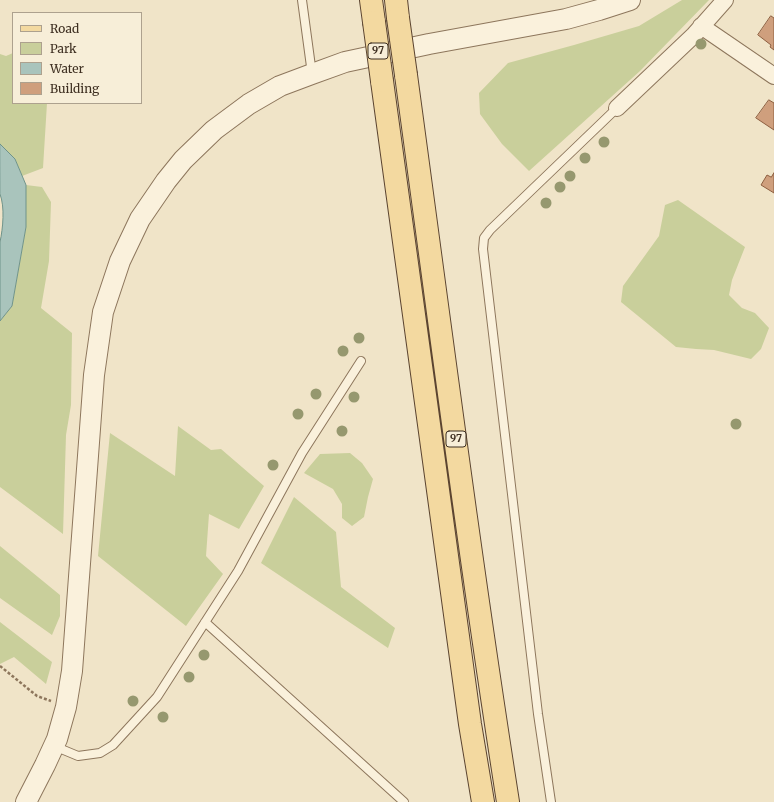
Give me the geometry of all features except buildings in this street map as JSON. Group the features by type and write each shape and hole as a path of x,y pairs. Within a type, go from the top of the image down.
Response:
{"main road":[{"name":"97","path":"371,0 467,700 483,802"},
{"name":"97","path":"397,9 476,583 508,802"}],"street":[{"path":"26,802 58,739 66,707 72,671 94,375 103,312 120,261 140,219 166,181 183,160 214,130 249,104 280,86 345,62 414,47 566,19 630,0"},
{"path":"617,108 688,40 725,0"},
{"path":"701,26 774,76"}],"lane":[{"path":"302,0 312,74"},
{"path":"551,802 538,714 483,250 484,238 490,230 617,108"},
{"path":"54,746 78,756 100,753 113,745 157,697 238,571 302,453 361,361"},
{"path":"205,622 404,802"}],"path":[{"path":"0,666 37,696 66,707"}],"green space":[{"path":"682,0 709,0 640,71 529,171 502,144 480,114 479,93 508,63 639,26"},
{"path":"12,53 12,104 47,104 43,168 22,176 15,159 0,144 0,54 6,56"},
{"path":"26,185 42,187 51,202 49,261 41,308 72,333 71,405 66,435 63,534 0,487 0,321 12,306 26,227"},
{"path":"678,200 745,247 732,280 729,295 742,308 755,313 769,328 761,349 751,359 714,350 676,347 621,302 623,286 659,236 665,205"},
{"path":"178,426 211,450 221,449 264,486 239,529 209,514 206,556 223,574 186,626 98,556 110,433 175,476"},
{"path":"350,453 362,463 373,479 364,517 352,526 342,518 342,504 333,489 304,473 320,454"},
{"path":"294,497 336,532 341,587 395,628 388,648 261,563"},
{"path":"0,546 60,595 60,616 52,635 0,598"},
{"path":"0,622 52,662 46,684 14,657 0,664"}],"water":[{"path":"0,144 15,159 26,185 26,227 12,306 0,321 0,242 3,205 0,194"}]}
